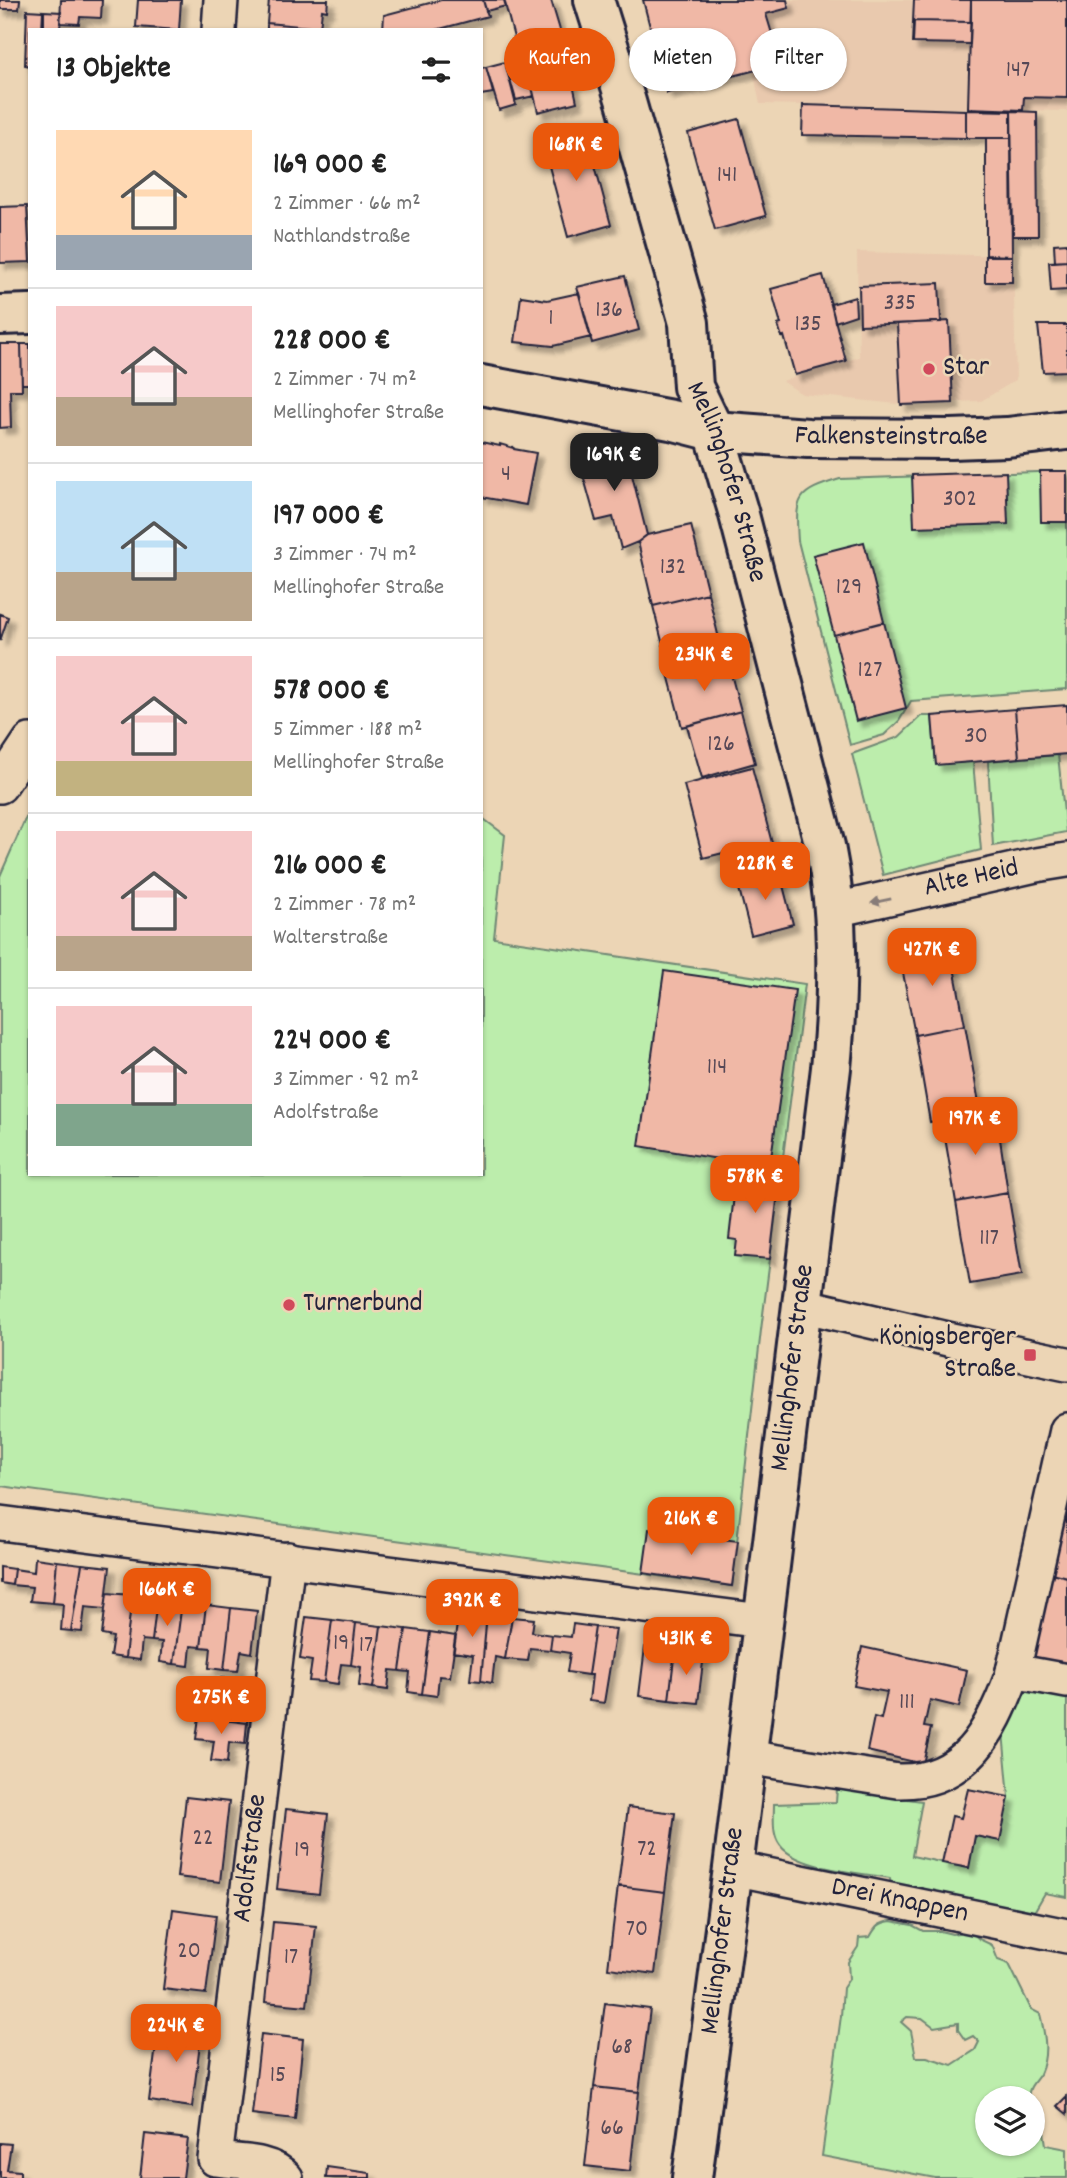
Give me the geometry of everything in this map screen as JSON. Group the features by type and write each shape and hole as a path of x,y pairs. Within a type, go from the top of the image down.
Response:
{"main road":[{"name":"Mellinghofer Straße","path":"594,0 689,323 694,387 714,431 738,511 825,846 835,910 835,1027 733,1868 692,2178"},
{"path":"0,315 28,314"},
{"name":"Falkensteinstraße","path":"483,385 671,420 714,431 808,438 903,440 1007,437 1067,430"}],"street":[{"path":"219,28 222,0"},
{"path":"1,780 28,744"},
{"name":"Alte Heid","path":"835,910 1067,860"},
{"path":"801,1305 1067,1364"},
{"path":"746,1757 898,1781 930,1779 944,1773 978,1744 998,1713 1013,1671 1067,1430"},
{"path":"0,1523 762,1621"},
{"name":"Adolfstraße","path":"286,2178 270,2166 214,2168 288,1559"},
{"path":"1013,1671 1067,1681"},
{"name":"Drei Knappen","path":"733,1868 1067,1936"}],"shaded area":[{"path":"643,0 1067,0 1067,111 760,104 757,91 847,91 847,28 750,28 750,72 736,75 736,28 650,28"},
{"path":"857,252 1013,256 1016,380 981,401 897,404 802,394 782,381 859,357"}],"green space":[{"path":"1067,471 1067,689 911,701 899,721 884,735 850,745 798,541 797,514 802,498 815,488 840,479"},
{"path":"921,716 932,716 936,764 973,762 981,850 883,875 852,754 899,737"},
{"path":"1058,755 1066,832 993,846 988,761"},
{"path":"28,813 28,1176 483,1176 483,818 505,835 494,938 805,984 732,1586 0,1486 0,876"},
{"path":"1023,1685 1067,1694 1067,1897 1045,1893 1031,1917 891,1888 890,1878 812,1864 786,1851 778,1842 774,1829 774,1804 836,1802 837,1789 922,1801 912,1856 968,1868 975,1836 1009,1797 1003,1732"},
{"path":"891,1921 912,1925 923,1931 952,1934 970,1931 992,1945 998,1960 1009,1964 1031,2009 1040,2014 1045,2036 1044,2059 1040,2074 1031,2086 975,2086 975,2156 1045,2156 1045,2138 1046,2145 1067,2149 1067,2178 935,2178 822,2156 843,1988 849,1979 848,1962 858,1947 859,1938 870,1937 878,1926","holes":["907,2017 922,2018 934,2027 958,2023 958,2030 965,2040 973,2036 979,2042 975,2050 952,2065 927,2057 916,2057 911,2031 901,2022"]}],"building":[{"path":"0,0 20,0 19,9 0,9"},
{"path":"61,0 102,0 101,18 80,17 79,24 60,23"},
{"path":"138,0 181,0 179,28 136,27"},
{"path":"269,0 328,0 327,11 322,10 320,28 267,23"},
{"path":"441,0 483,0 488,16 443,28 383,28 384,15"},
{"path":"483,0 504,0 506,6 486,11"},
{"path":"504,0 551,0 559,28 511,28"},
{"path":"643,0 787,0 789,8 766,14 770,28 750,28 750,72 736,75 736,28 650,28"},
{"path":"914,0 971,0 971,22 914,21 912,44"},
{"path":"971,0 1067,0 1067,98 1024,97 1023,110 968,108"},
{"path":"27,10 43,11 42,28 28,28 28,66 25,65"},
{"path":"44,11 61,12 60,28 44,28"},
{"path":"914,21 971,22 970,44 913,43"},
{"path":"267,23 320,28 267,28"},
{"path":"504,62 504,91 512,91 516,105 499,110 486,67"},
{"path":"486,67 493,93 483,95 483,68"},
{"path":"513,91 533,91 534,96 516,100"},
{"path":"533,91 575,91 577,102 538,112"},
{"path":"803,105 966,110 966,138 802,135"},
{"path":"966,110 1011,111 1011,138 966,138"},
{"path":"1011,111 1037,112 1038,236 1013,236"},
{"path":"739,119 766,216 715,230 688,133"},
{"path":"585,128 611,225 568,237 542,140"},
{"path":"986,138 1011,138 1012,256 986,255"},
{"path":"27,206 28,262 0,263 0,207"},
{"path":"1067,243 1067,261 1055,262 1054,244"},
{"path":"985,256 1012,256 1012,282 985,282"},
{"path":"1067,261 1067,290 1051,291 1049,262"},
{"path":"823,275 846,361 795,375 784,336 782,337 778,325 781,324 771,289"},
{"path":"625,276 639,330 592,343 577,287"},
{"path":"939,283 941,322 860,325 859,286"},
{"path":"579,293 591,337 553,346 515,342 521,296 547,300"},
{"path":"855,297 856,315 835,322 831,304"},
{"path":"949,321 953,403 901,405 897,324"},
{"path":"1038,325 1067,325 1067,371 1043,372"},
{"path":"0,344 21,344 22,390 10,390 11,427 0,428"},
{"path":"21,344 28,344 28,384 22,384"},
{"path":"483,442 513,446 514,449 536,453 526,505 483,497"},
{"path":"604,448 626,451 647,535 621,549 613,517 596,521 578,457"},
{"path":"1040,471 1067,471 1067,522 1041,522"},
{"path":"1006,472 1008,524 914,527 912,475"},
{"path":"691,525 708,593 653,606 638,542 647,535"},
{"path":"864,542 884,622 834,635 813,555"},
{"path":"708,593 721,647 667,661 653,606"},
{"path":"0,614 8,617 0,641"},
{"path":"884,622 906,708 856,721 834,635"},
{"path":"727,659 741,711 682,727 668,674"},
{"path":"1067,705 1067,754 1019,758 1015,709"},
{"path":"1015,709 1019,758 936,765 932,716"},
{"path":"741,711 755,763 702,778 687,726"},
{"path":"752,767 778,866 734,878 727,852 703,858 684,785"},
{"path":"779,870 793,924 751,935 737,881"},
{"path":"949,941 965,1025 915,1035 899,952"},
{"path":"664,971 795,990 770,1165 767,1167 639,1146"},
{"path":"965,1025 981,1114 930,1122 915,1035"},
{"path":"996,1112 1008,1193 956,1202 942,1120"},
{"path":"767,1167 781,1168 770,1259 735,1256 737,1240 729,1239 736,1178 766,1181"},
{"path":"1008,1193 1022,1275 970,1284 956,1202"},
{"path":"1067,1493 1067,1577 1047,1572"},
{"path":"649,1529 738,1541 732,1586 643,1573"},
{"path":"35,1558 57,1561 53,1603 30,1601 32,1587 12,1585 14,1569 34,1572"},
{"path":"57,1561 82,1564 71,1631 61,1630 63,1604 53,1603"},
{"path":"82,1564 110,1567 105,1609 85,1607 82,1632 71,1631"},
{"path":"0,1567 14,1569 12,1585 0,1583"},
{"path":"1047,1572 1067,1577 1067,1668 1028,1660"},
{"path":"107,1593 132,1595 125,1658 110,1656 113,1637 102,1635"},
{"path":"132,1595 157,1599 152,1641 142,1640 140,1660 125,1658"},
{"path":"157,1599 182,1602 174,1664 160,1662 162,1642 152,1641"},
{"path":"182,1602 206,1605 201,1647 191,1646 189,1666 174,1664"},
{"path":"206,1605 231,1608 224,1670 209,1668 211,1648 201,1647"},
{"path":"231,1608 257,1611 252,1653 241,1651 238,1671 224,1670"},
{"path":"459,1610 487,1613 481,1681 470,1680 473,1655 453,1652"},
{"path":"487,1613 512,1617 505,1659 495,1657 492,1683 481,1681"},
{"path":"306,1617 332,1620 324,1682 309,1681 312,1661 300,1659"},
{"path":"512,1617 534,1619 532,1632 552,1635 550,1650 530,1648 528,1661 505,1659"},
{"path":"332,1620 356,1623 351,1665 341,1664 338,1684 324,1682"},
{"path":"356,1623 381,1626 373,1688 359,1686 361,1667 351,1665"},
{"path":"573,1624 595,1627 588,1675 567,1672 570,1653 550,1650 552,1635 571,1637"},
{"path":"381,1626 406,1629 400,1671 390,1670 388,1690 373,1688"},
{"path":"595,1627 616,1629 604,1703 589,1701 592,1675 588,1675"},
{"path":"406,1629 430,1632 422,1694 408,1692 410,1672 400,1671"},
{"path":"430,1632 456,1636 450,1677 439,1676 437,1696 422,1694"},
{"path":"645,1647 675,1650 669,1700 639,1696"},
{"path":"862,1647 967,1670 959,1707 930,1700 924,1727 931,1728 923,1764 867,1751 874,1717 881,1719 887,1692 854,1686"},
{"path":"675,1650 704,1654 698,1703 669,1700"},
{"path":"221,1678 237,1680 234,1700 250,1702 247,1723 199,1717 202,1696 219,1698"},
{"path":"199,1717 247,1723 245,1744 229,1742 227,1763 211,1761 214,1741 196,1739"},
{"path":"968,1789 1009,1797 1000,1841 975,1836 969,1868 942,1863 952,1816 961,1818"},
{"path":"186,1797 229,1802 220,1882 177,1877"},
{"path":"628,1807 675,1813 665,1892 618,1886"},
{"path":"286,1809 328,1814 319,1894 277,1889"},
{"path":"618,1886 665,1892 655,1974 608,1968"},
{"path":"173,1909 216,1915 206,1994 163,1989"},
{"path":"273,1922 316,1926 307,2006 265,2002"},
{"path":"605,2003 650,2009 639,2092 594,2087"},
{"path":"159,2022 202,2027 192,2107 149,2101"},
{"path":"261,2034 303,2039 295,2119 252,2114"},
{"path":"594,2087 639,2092 630,2171 585,2166"},
{"path":"1067,2096 1067,2114 1057,2106"},
{"path":"145,2134 188,2139 183,2178 140,2178"},
{"path":"0,2143 11,2144 7,2170 20,2171 20,2178 0,2178"},
{"path":"327,2167 370,2173 370,2178 326,2178"}],"place":[{"name":"Star","path":"929,369"},
{"name":"Turnerbund","path":"289,1305"},
{"name":"Königsberger Straße","path":"1030,1355"}]}
